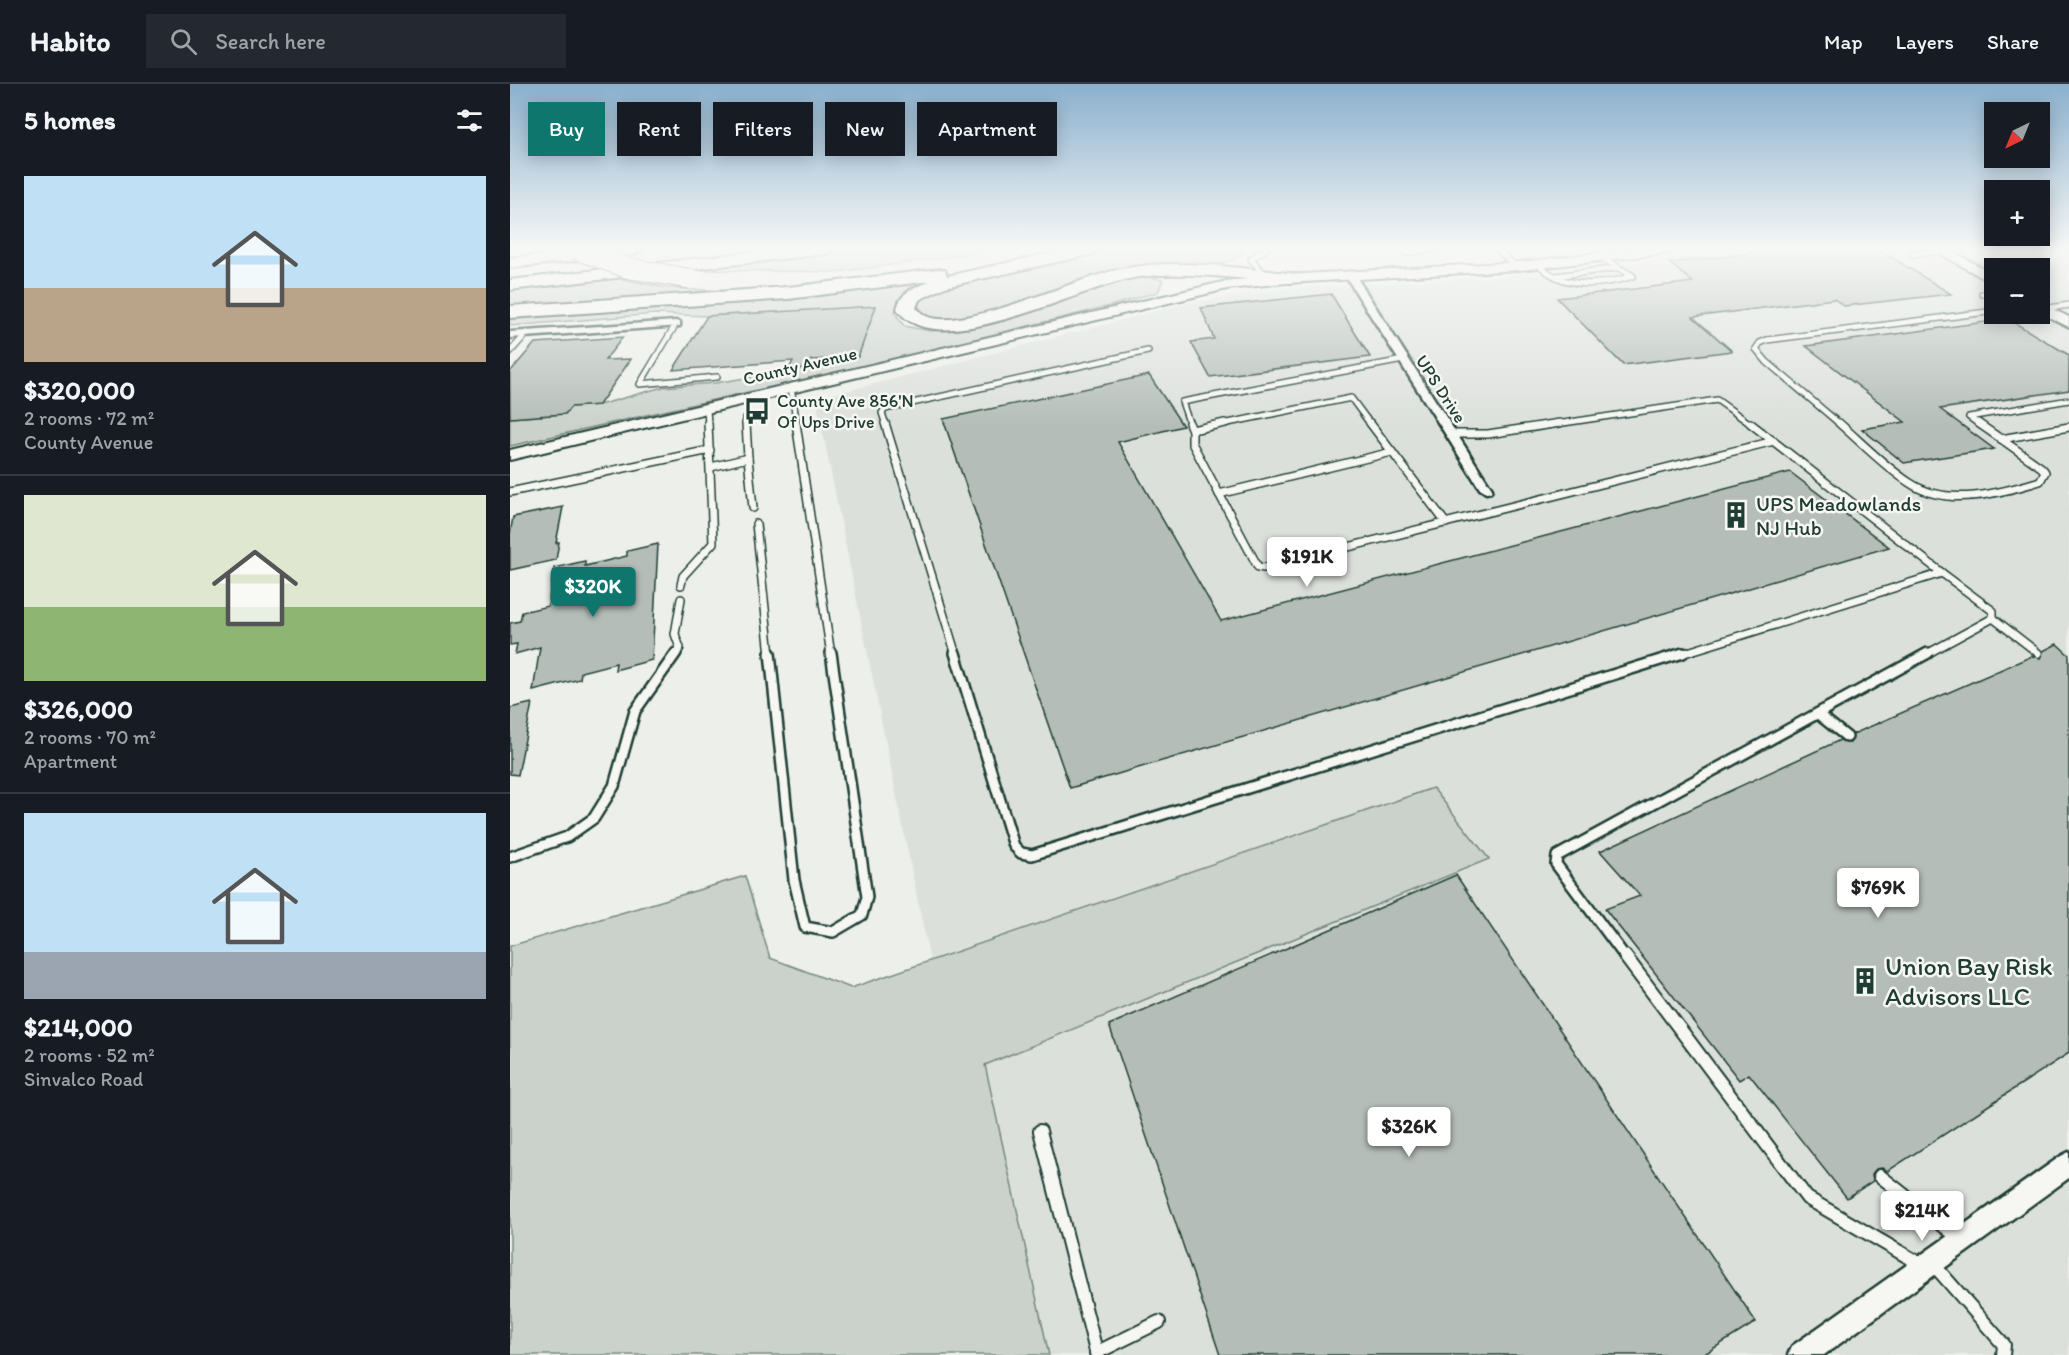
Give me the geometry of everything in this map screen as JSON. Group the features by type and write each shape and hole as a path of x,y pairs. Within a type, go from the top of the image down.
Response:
{"highway":[{"path":"510,312 560,308"},
{"path":"906,308 912,316 924,322 943,325 965,323 1018,308"}],"main road":[{"name":"County Avenue","path":"510,455 1122,308"},
{"path":"2050,313 2069,323"}],"street":[{"name":"UPS Drive","path":"1371,308 1486,489"},
{"path":"510,335 676,324"},
{"path":"1801,1355 2069,1164"}],"lane":[{"path":"1984,312 1767,340 1760,343 1756,349 1757,353 1776,370 1911,484 1921,489 1957,497 2018,488 2040,481 2045,472 1969,417 2069,400"},
{"path":"676,324 640,384 717,377"},
{"path":"510,352 527,333"},
{"path":"1148,351 885,410 882,413 1014,846 1021,853 1032,855 1942,573"},
{"path":"1403,360 1182,402 1192,430 1192,443 1258,567 1264,568 1774,441"},
{"path":"756,524 794,880 804,927 833,932 862,915 867,897 791,388"},
{"path":"1192,430 1351,398 1446,523"},
{"path":"1450,434 1488,434 1717,400 1774,441 1993,611 1993,618"},
{"path":"681,585 683,576 713,543 708,408"},
{"path":"746,418 753,508"},
{"path":"2001,439 2069,427"},
{"path":"510,492 710,450"},
{"path":"1219,494 1392,452"},
{"path":"711,467 748,458"},
{"path":"510,857 554,844 590,824 611,797 623,763 635,712 680,648 675,634 681,599"},
{"path":"1993,618 2038,653"},
{"path":"1993,618 1557,856 1556,864 1807,1198 1831,1214 1928,1264 2004,1345 2003,1355"},
{"path":"1818,714 1847,737"},
{"path":"1040,1131 1097,1354 1159,1322"},
{"path":"1880,1176 1962,1240"}],"shaded area":[{"path":"611,308 837,308 707,316 655,314 510,326 510,317"},
{"path":"875,308 896,308 895,313 904,326 930,331 966,328 1030,308 1101,308 867,365 510,446 510,418 565,414 571,407 599,405 663,387 715,383 806,368 811,360 858,357"},
{"path":"920,308 998,308 944,320 926,314"},
{"path":"1167,308 1984,308 1984,324 2050,324 2050,308 2069,308 2069,1355 1049,1355 985,1065 1489,859 1433,788 930,961 816,399"},
{"path":"1433,788 1489,859 985,1065 1049,1355 510,1355 510,946 745,876 770,958 851,988"}],"building":[{"path":"875,308 858,357 811,360 807,368 789,369 793,361 673,370 707,316"},
{"path":"1201,308 1340,308 1370,357 1210,377 1191,342 1214,339"},
{"path":"1567,308 1761,308 1693,317 1732,351 1623,365"},
{"path":"1984,322 2016,324 2069,355 2069,390 1940,409 1994,449 1904,463 1862,429 1905,422 1806,346"},
{"path":"623,337 605,360 631,359 599,405 571,407 565,414 510,418 510,372 535,343"},
{"name":"UPS Meadowlands NJ Hub","path":"1149,375 1183,426 1118,442 1221,621 1790,472 1889,547 1070,788 943,419"},
{"path":"563,507 556,543 559,542 556,560 510,570 510,534 513,517"},
{"path":"658,544 652,660 615,670 616,663 581,672 580,679 533,691 540,647 515,654 517,644 510,645 510,623 520,621 522,612 548,606 554,568 585,561 585,566 627,556 627,551"},
{"name":"Union Bay Risk Advisors LLC","path":"2057,644 2069,655 2069,1053 1888,1171 1882,1168 1876,1169 1872,1174 1873,1181 1847,1198 1749,1074 1739,1080 1605,909 1640,896 1600,851 1840,740 1850,743 1853,734 2032,656 2041,658 2043,651"},
{"path":"532,703 518,775 510,774 510,708"},
{"path":"1456,875 1756,1322 1703,1355 1220,1355 1109,1025"}],"place":[{"name":"County Ave 856'N Of Ups Drive","path":"757,411"},
{"name":"UPS Meadowlands NJ Hub","path":"1736,515"},
{"name":"Union Bay Risk Advisors LLC","path":"1865,981"}]}
